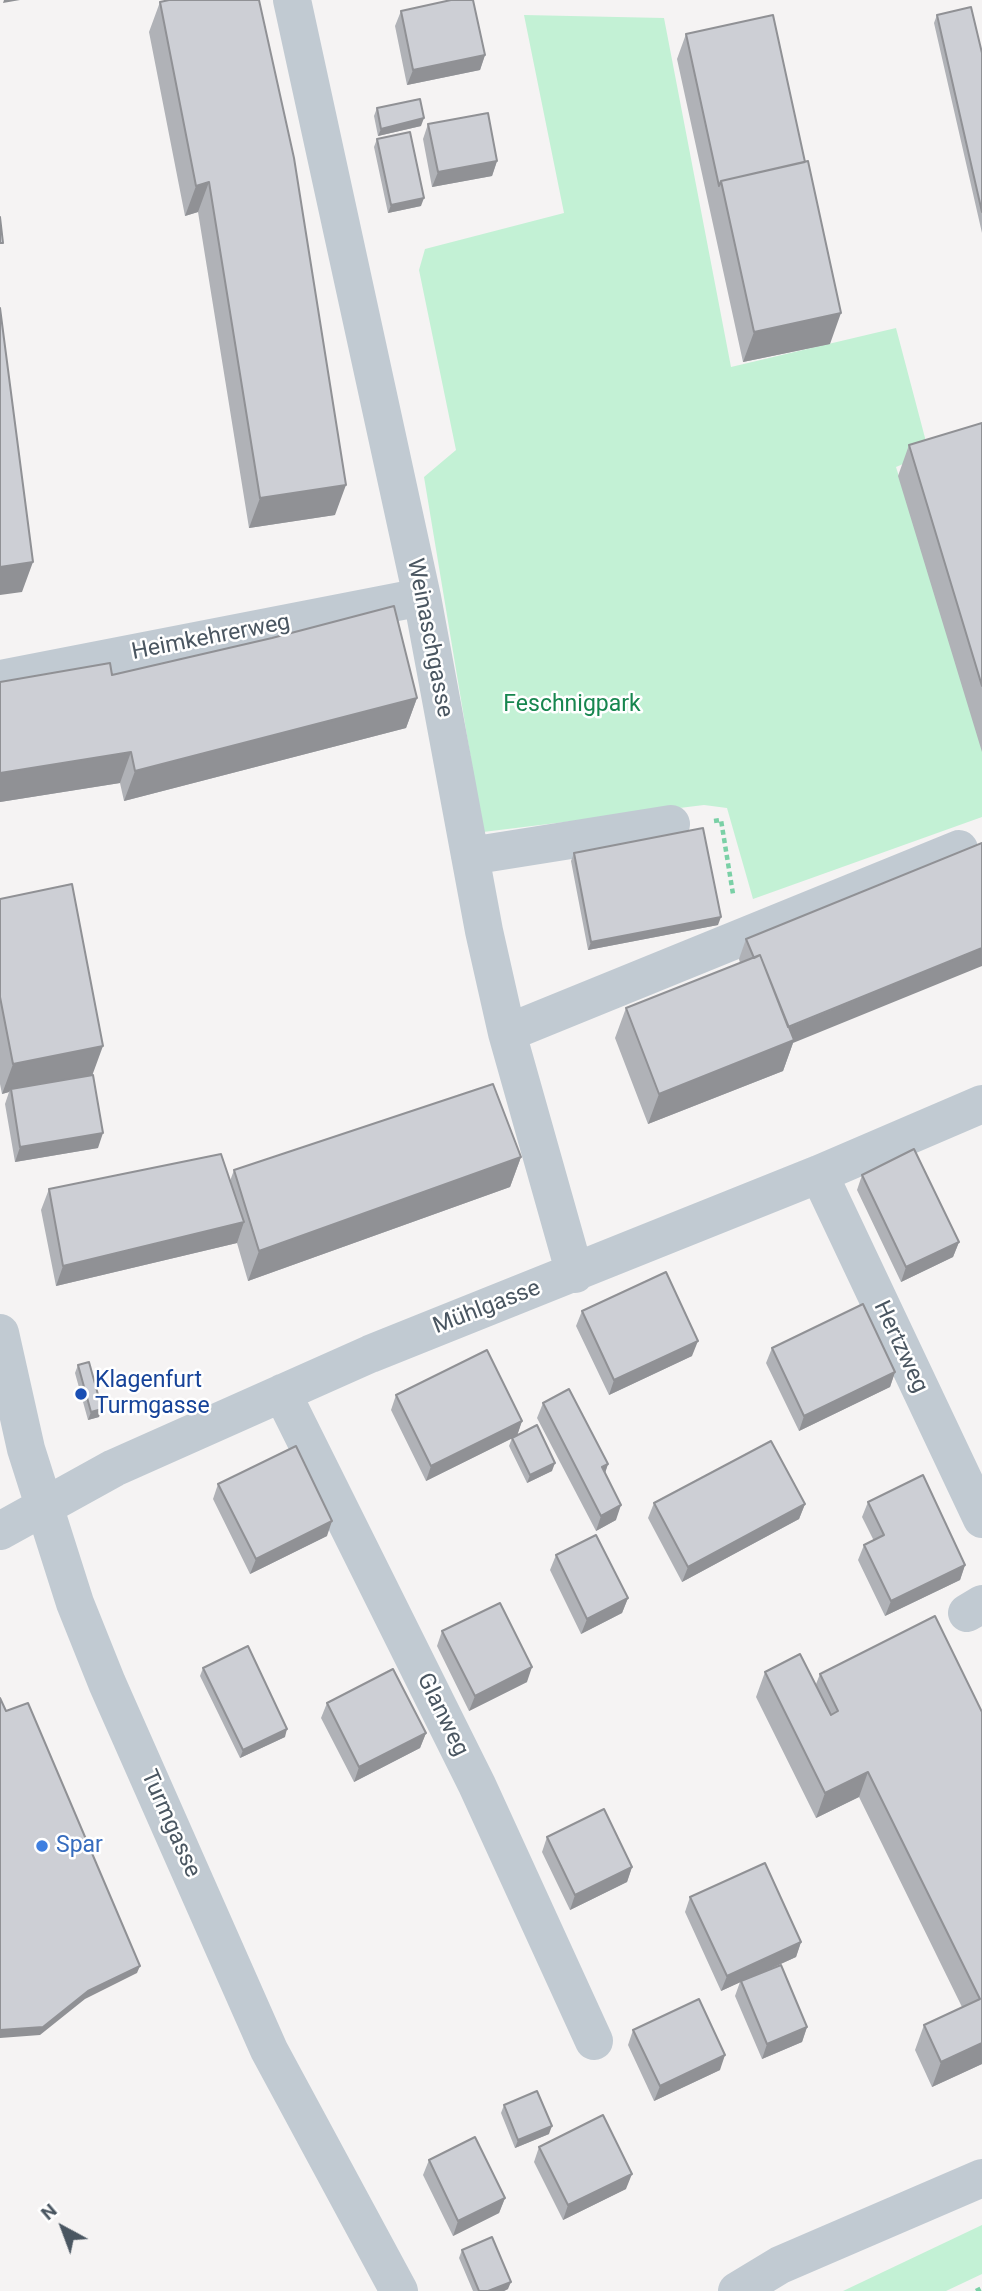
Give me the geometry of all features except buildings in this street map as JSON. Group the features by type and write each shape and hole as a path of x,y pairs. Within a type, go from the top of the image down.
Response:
{"street":[{"name":"Weinaschgasse","path":"292,0 422,597 470,856 507,1033 575,1274"},
{"name":"Heimkehrerweg","path":"0,679 422,597"},
{"path":"470,856 671,824"},
{"path":"507,1033 959,849"},
{"name":"Mühlgasse","path":"0,1531 114,1468 370,1354 575,1274 982,1104"},
{"name":"Hertzweg","path":"819,1174 982,1519"},
{"name":"Turmgasse","path":"0,1333 26,1449 75,1603 107,1682 269,2050 399,2291"},
{"name":"Glanweg","path":"282,1393 477,1785 594,2041"},
{"path":"737,2291 779,2265 982,2178"}],"path":[{"path":"671,824 721,820 740,939"},
{"path":"976,2291 982,2288"}],"green space":[{"name":"Feschnigpark","path":"524,15 664,18 731,367 896,328 929,453 896,467 982,742 982,817 753,899 727,808 704,805 483,832 424,477 456,450 419,270 425,249 564,213"},
{"path":"982,2225 982,2274 946,2291 843,2291"}],"place":[{"name":"Klagenfurt Turmgasse","path":"81,1394"},
{"name":"Spar","path":"42,1846"}]}
